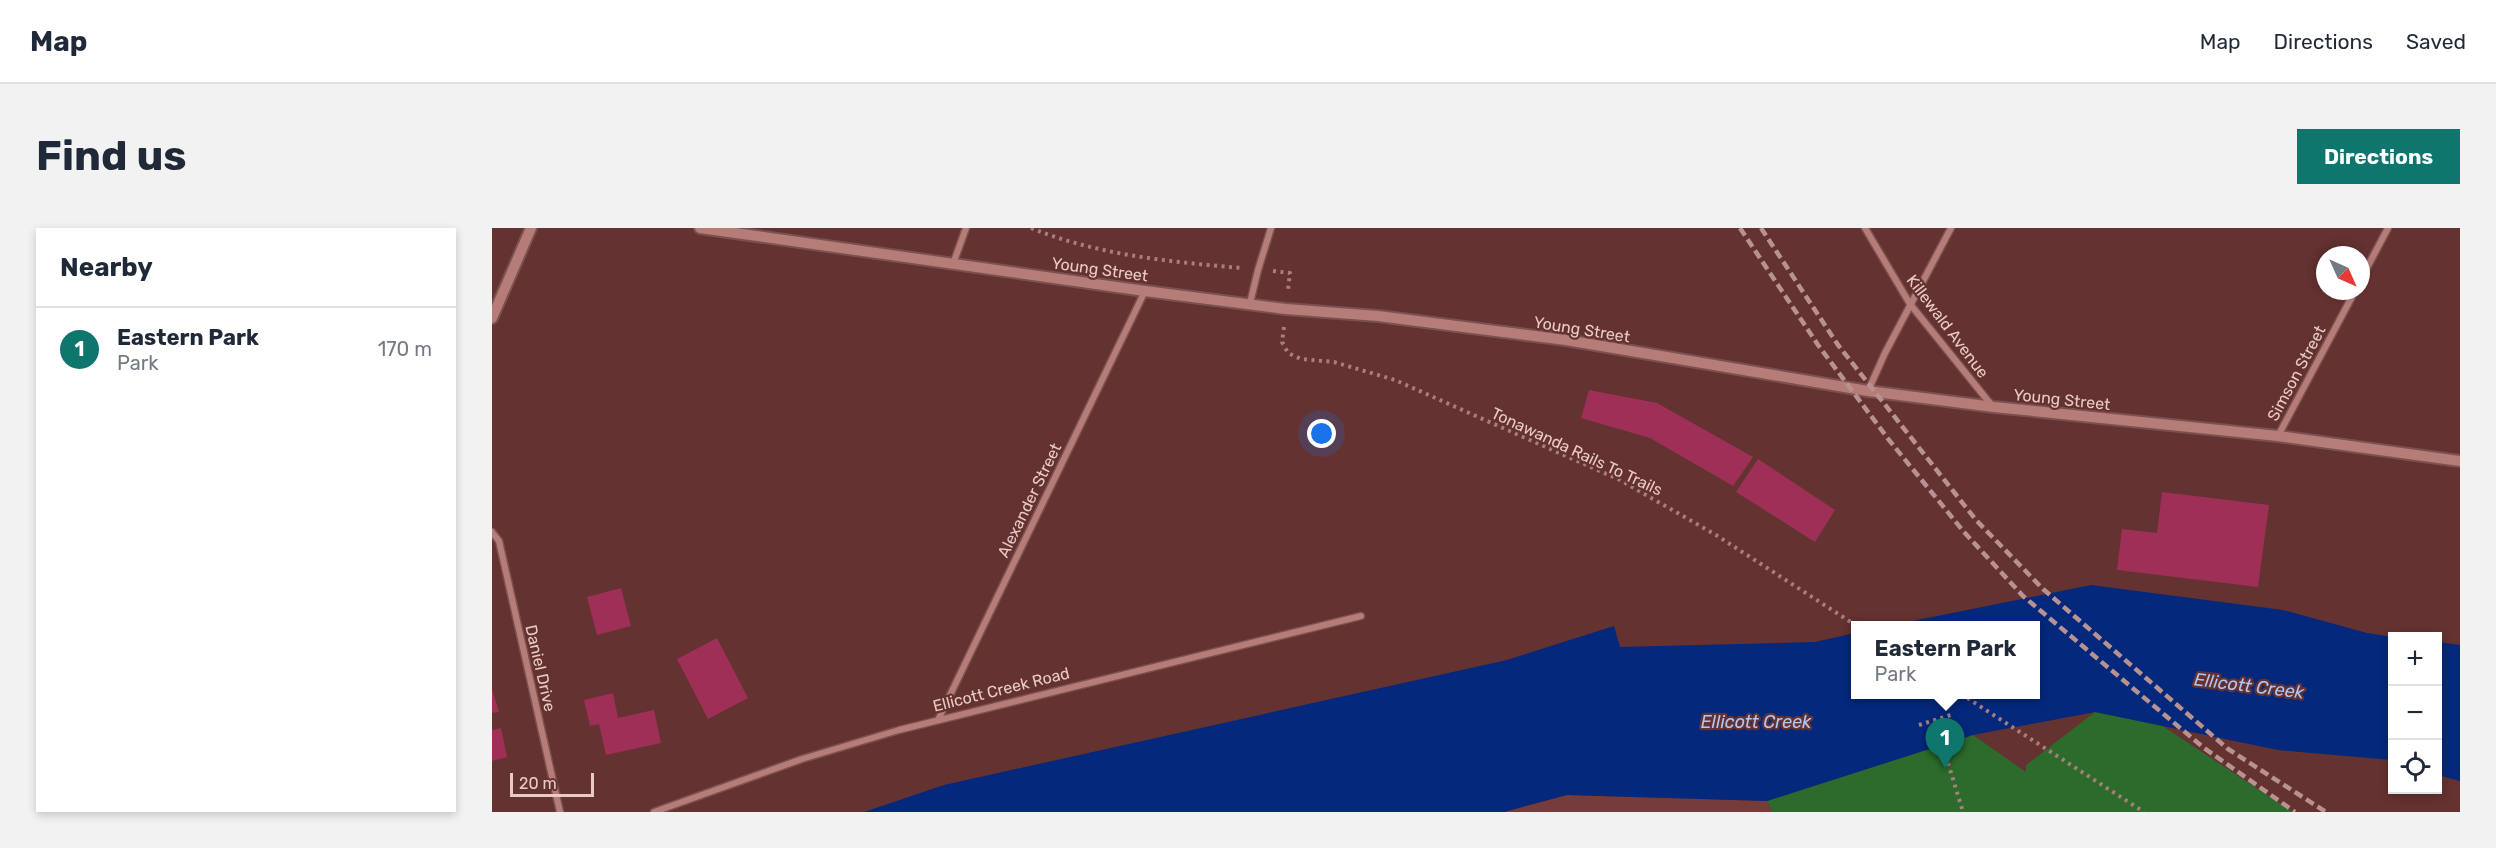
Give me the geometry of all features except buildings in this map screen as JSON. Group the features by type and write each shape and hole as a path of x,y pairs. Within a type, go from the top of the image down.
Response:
{"street":[{"path":"492,318 531,228"},
{"name":"Young Street","path":"700,228 1145,291 1286,309 1378,316 1566,340 1868,391 1994,407 2278,436 2460,461"},
{"path":"953,265 966,228"},
{"path":"1250,303 1271,228"},
{"name":"Killewald Avenue","path":"1865,228 1910,304 1994,407"},
{"path":"1868,391 1910,304 1951,228"},
{"path":"2370,262 2388,228"},
{"name":"Alexander Street","path":"938,720 1145,291"},
{"name":"Simson Street","path":"2278,436 2350,300"},
{"name":"Daniel Drive","path":"492,532 499,542 560,812"},
{"name":"Ellicott Creek Road","path":"654,812 802,759 938,720 1360,616"}],"path":[{"path":"1031,228 1115,252 1236,268"},
{"path":"1278,272 1290,273 1289,283"},
{"name":"Tonawanda Rails To Trails","path":"1283,332 1282,342 1288,353 1301,359 1334,362 1395,380 1620,480 1716,535 1851,621"},
{"path":"1968,699 2144,812"},
{"path":"1919,725 1954,714"},
{"path":"1935,720 1964,812"}],"shaded area":[{"path":"1567,795 1767,801 1773,812 1504,812"}],"green space":[{"path":"2095,712 2161,725 2293,812 1773,812 1767,801 1973,735 2026,772 2026,765"}],"water":[{"name":"Ellicott Creek","path":"2091,585 2283,610 2367,633 2388,636 2388,760 2278,750 2095,712 1973,735 1767,801 1567,795 1504,812 864,812 944,785 1507,660 1614,626 1620,647 1815,642 1851,634 1851,699 2040,699 2040,621 1913,621"},
{"path":"2442,643 2460,645 2460,781 2442,776"}],"railway":[{"path":"1740,228 1818,345 1889,440 1964,532 2023,596 2204,748 2295,812"},
{"path":"1761,228 1838,345 1976,520 2043,589 2228,749 2326,812"}],"place":[{"name":"Eastern Park","path":"1945,768"}]}
